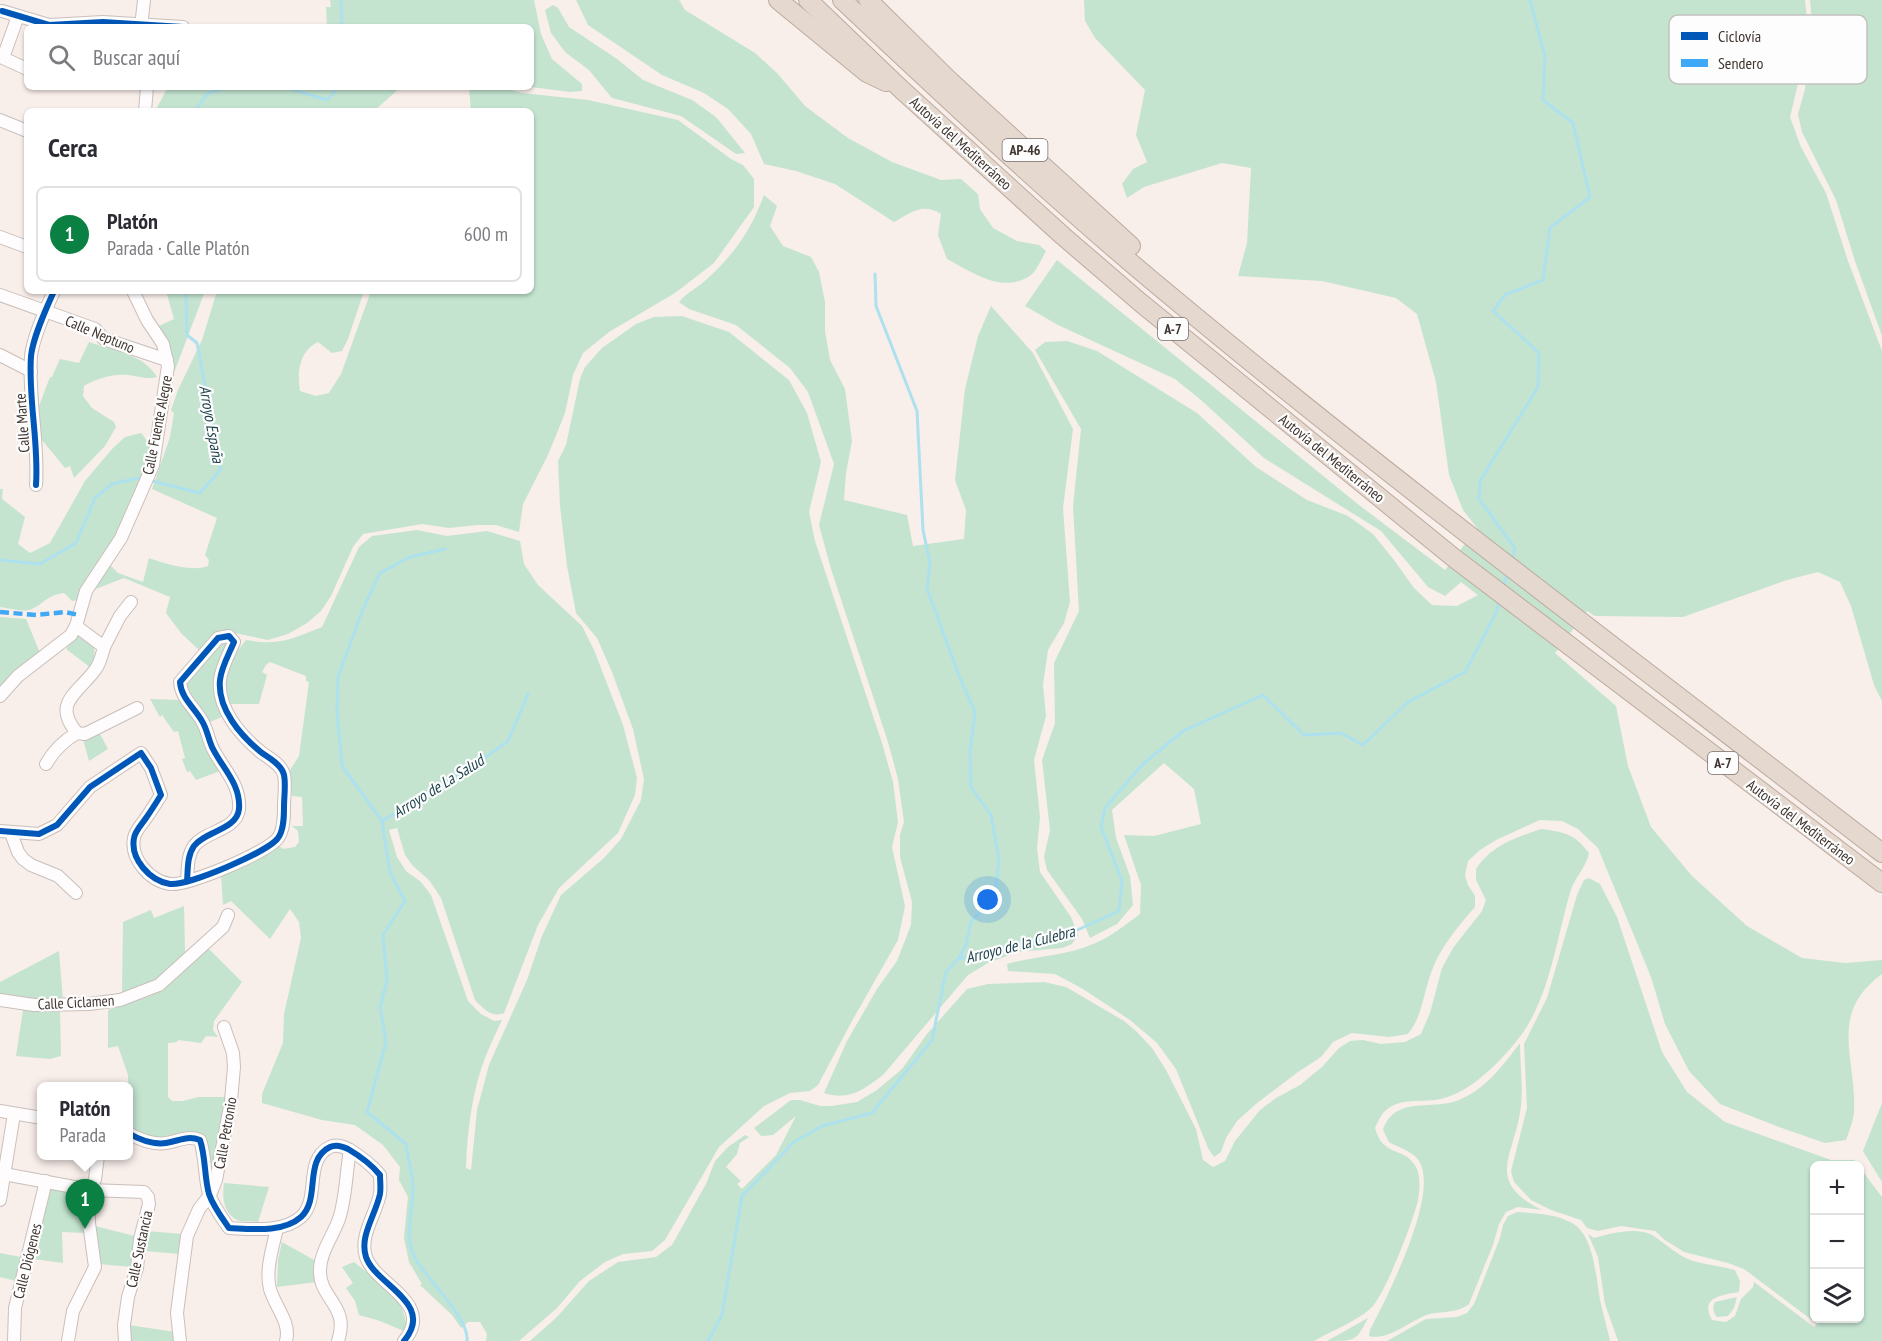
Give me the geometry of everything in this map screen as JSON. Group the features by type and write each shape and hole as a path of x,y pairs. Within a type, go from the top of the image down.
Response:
{"highway":[{"path":"778,0 867,73 902,90"},
{"name":"Autovía del Mediterráneo","path":"808,0 902,90 1063,236 1141,303 1454,558 1882,883"},
{"name":"Autovía del Mediterráneo","path":"842,0 1052,193 1177,302 1397,479 1882,854"},
{"name":"AP-46","path":"868,0 951,82 1161,273 1177,302"}],"street":[{"path":"141,24 144,0"},
{"path":"2,11 46,24"},
{"path":"18,16 3,58 24,68"},
{"path":"67,24 103,22 122,24"},
{"path":"145,108 147,90"},
{"path":"0,120 24,130"},
{"path":"0,237 24,246"},
{"name":"Calle Marte","path":"36,485 36,459 31,415 31,354 53,294"},
{"name":"Calle Fuente Alegre","path":"0,696 18,676 71,635 76,626 86,591 121,538 153,465 168,366 163,344 147,320 134,294"},
{"name":"Calle Neptuno","path":"0,295 95,329 104,339 167,360"},
{"name":"Calle Marte","path":"0,355 31,371"},
{"path":"77,733 69,724 65,712 67,703 97,668 120,616 130,602"},
{"path":"76,626 104,648"},
{"path":"6,832 39,834 57,825 90,787 141,753 151,768 161,795 134,836 134,845 140,863 146,872 172,884 187,881 222,869 268,847 279,837 284,819 284,774 280,767 254,747 227,713 222,700 220,678 234,642 229,636 218,638 180,681 180,691 203,722 211,746 233,779 239,797 239,813 230,823 195,844 189,855 187,881"},
{"path":"46,764 53,752 67,739 77,733 85,734 137,708"},
{"path":"6,832 23,859 31,865 58,876 76,893"},
{"name":"Calle Ciclamen","path":"0,1000 34,1005 89,1004 120,1000 159,985 223,927 228,915"},
{"name":"Calle Petronio","path":"180,1341 177,1313 187,1236 199,1209 210,1196 216,1180 231,1101 234,1067 229,1037 224,1027"},
{"path":"0,1111 37,1117"},
{"path":"0,1200 15,1114"},
{"path":"133,1135 152,1143 166,1143 184,1138 200,1140 205,1154 206,1178 210,1196 229,1228 277,1228 304,1215 308,1207 313,1173 321,1152 333,1145 343,1146 368,1162 380,1175 381,1193 365,1238 365,1256 372,1268 399,1293 410,1308 413,1317 412,1326 410,1335 405,1341"},
{"path":"338,1341 342,1329 340,1317 320,1275 320,1264 343,1205 350,1150"},
{"path":"68,1341 73,1311 95,1267 88,1223 90,1190 95,1179 97,1160"},
{"name":"Calle Sustancia","path":"4,1174 90,1190 144,1192 148,1197 149,1204 140,1239 137,1268 128,1297 124,1325 125,1341"},
{"name":"Calle Diógenes","path":"14,1341 15,1308 46,1181"},
{"path":"277,1228 269,1270 270,1288 288,1329 286,1341"}],"green space":[{"path":"330,0 534,0 541,34 552,59 582,84 582,91 570,92 534,87 534,24 327,24 326,7 331,7"},
{"path":"576,0 679,0 685,10 755,53 777,73 805,106 848,138 892,162 941,180 961,179 978,194 980,209 993,228 1017,241 1039,245 1046,251 1039,264 1031,275 1010,283 977,275 947,259 938,235 941,214 922,209 911,212 894,222 835,184 796,171 764,164 751,134 728,109 704,93 662,75 588,25"},
{"path":"1084,0 1805,0 1807,15 1669,15 1669,84 1798,84 1790,117 1801,147 1826,193 1848,261 1882,351 1882,701 1874,685 1851,606 1840,582 1818,572 1787,580 1683,617 1595,616 1587,611 1555,653 1616,706 1628,766 1651,827 1692,876 1747,926 1802,958 1845,963 1882,960 1882,974 1865,989 1855,1005 1850,1021 1854,1113 1846,1140 1825,1143 1720,1104 1689,1071 1665,1024 1651,977 1598,848 1578,829 1562,821 1540,820 1496,840 1468,861 1465,875 1475,896 1475,907 1439,955 1419,1013 1408,1034 1389,1037 1352,1033 1333,1042 1321,1057 1257,1103 1237,1121 1226,1138 1221,1152 1214,1157 1208,1148 1176,1069 1157,1043 1130,1020 1083,989 1055,974 1008,971 1007,964 1072,951 1100,941 1140,914 1141,885 1124,835 1154,836 1201,824 1194,789 1164,763 1112,810 1116,838 1130,876 1133,905 1117,924 1090,938 1082,919 1047,870 1044,857 1050,830 1042,760 1055,723 1054,663 1079,611 1073,506 1081,429 1035,350 1045,342 1067,341 1097,351 1197,413 1256,467 1307,500 1348,516 1373,534 1414,588 1432,605 1457,606 1478,595 1461,582 1445,596 1428,587 1381,531 1264,458 1175,379 1058,325 1025,306 1057,260 1359,505 1445,570 1477,528 1463,510 1449,475 1436,382 1417,314 1396,298 1322,281 1238,276 1247,243 1251,168 1222,163 1144,187 1127,198 1122,184 1133,169 1147,162 1136,135 1145,90 1095,38 1085,21"},
{"path":"1810,0 1882,0 1882,336 1836,200 1802,132 1798,114 1806,84 1867,84 1867,15 1811,15"},
{"path":"553,5 558,8 569,27 617,59 643,80 692,100 716,117 745,153 736,154 681,116 612,98 589,70 565,52 551,33 545,10"},
{"path":"166,90 398,90 377,108 157,108"},
{"path":"469,90 512,90 588,100 678,120 731,159 743,165 754,179 754,207 714,263 675,293 609,332 583,353 573,375 565,413 548,455 523,504 519,532 496,525 449,528 422,524 363,534 353,547 331,596 321,611 307,623 288,634 268,640 226,631 201,652 181,633 166,613 170,597 124,578 93,590 110,565 118,573 143,582 149,558 186,568 208,566 209,560 205,555 217,518 152,489 170,437 174,413 171,410 202,340 216,294 363,294 342,351 332,353 318,342 303,356 299,370 300,391 316,396 329,393 341,374 370,294 534,294 534,108 471,108"},
{"path":"764,195 777,206 770,226 783,246 811,257 819,272 825,302 825,331 830,360 845,389 852,441 844,500 907,515 913,546 964,539 966,510 955,480 965,389 978,336 991,306 1033,353 1073,429 1063,508 1070,602 1064,623 1048,650 1043,685 1046,716 1034,760 1040,817 1037,848 1040,872 1071,917 1078,935 1072,944 1062,948 1017,952 988,963 968,975 883,1075 855,1093 841,1096 824,1093 847,1041 877,989 897,961 911,925 912,902 900,857 900,835 904,822 898,779 819,525 834,464 808,392 790,368 736,325 689,309 679,302 708,278 735,250 754,219"},
{"path":"167,294 204,294 173,372 157,327 174,319"},
{"path":"682,316 729,332 789,380 807,413 821,462 809,512 815,541 893,782 898,822 892,847 905,906 898,940 818,1085 810,1091 790,1093 764,1106 719,1147 665,1240 652,1251 623,1254 605,1262 580,1281 557,1308 519,1341 486,1341 487,1334 480,1322 468,1322 461,1328 452,1315 420,1285 422,1284 409,1262 404,1238 408,1197 399,1180 400,1167 383,1145 355,1125 322,1120 262,1103 262,1094 283,1043 284,1014 301,938 299,922 290,909 270,939 231,901 223,905 221,873 277,844 283,849 295,847 299,842 298,831 292,826 303,826 302,797 292,796 290,770 299,756 309,682 306,681 306,676 270,662 262,672 267,675 259,704 229,704 226,687 228,670 246,640 277,642 322,627 359,547 372,536 417,530 447,536 487,531 520,541 524,564 538,585 582,626 594,650 623,725 637,778 635,795 618,833 559,888 538,925 504,1013 491,1013 475,1000 441,898 429,880 413,866 405,855 397,828 389,830 397,857 406,871 421,882 431,895 468,1001 481,1014 494,1021 502,1020 480,1071 474,1098 466,1168 471,1170 477,1110 489,1065 527,980 542,936 561,895 604,858 621,839 641,800 644,779 633,729 612,672 597,638 576,613 567,566 560,506 558,461 566,445 580,379 585,367 602,348 636,324 654,317"},
{"path":"89,342 136,358 151,369 157,377 116,375 84,386 83,396 92,408 114,422 116,427 105,446 74,478 70,466 65,468 42,440 36,442 34,406 39,406 60,359 79,363"},
{"path":"141,433 150,444 148,460 138,489 112,545 94,568 78,600 72,601 64,593 48,598 29,610 0,607 0,489 3,489 2,499 25,517 18,544 30,553 50,543 85,481 112,449 125,437"},
{"path":"0,617 26,619 40,653 9,676 0,689"},
{"path":"76,636 88,639 94,646 91,668 66,649"},
{"path":"228,641 224,716 210,722 198,704 186,693 185,684 219,642"},
{"path":"150,699 181,700 201,726 220,771 196,780 190,771 187,772 182,759 185,758 178,731 174,732 162,715 160,717"},
{"path":"100,734 108,749 89,761 83,739"},
{"path":"1541,829 1556,831 1574,838 1589,853 1572,888 1542,996 1535,1013 1511,1048 1470,1086 1441,1099 1395,1104 1381,1116 1375,1128 1379,1137 1388,1148 1409,1159 1418,1172 1418,1200 1398,1258 1376,1302 1357,1318 1314,1341 530,1341 557,1317 589,1281 618,1262 656,1257 672,1245 706,1184 715,1161 728,1147 745,1135 749,1137 740,1143 737,1154 726,1167 741,1181 737,1184 742,1189 776,1155 796,1116 773,1135 761,1136 754,1128 791,1100 832,1106 857,1102 877,1090 902,1069 927,1034 967,989 988,984 1044,982 1066,987 1124,1021 1152,1048 1166,1070 1196,1129 1203,1160 1213,1167 1225,1161 1235,1141 1260,1110 1300,1085 1322,1067 1339,1048 1350,1041 1363,1040 1381,1044 1405,1042 1421,1034 1430,1013 1442,968 1453,948 1482,911 1486,900 1476,880 1476,869 1497,848 1513,839"},
{"path":"1589,878 1600,884 1617,917 1662,1052 1687,1092 1725,1122 1831,1160 1855,1161 1810,1161 1810,1319 1744,1269 1684,1252 1655,1231 1621,1226 1598,1231 1587,1228 1581,1220 1551,1210 1531,1200 1514,1182 1511,1171 1527,1108 1524,1044 1547,998 1577,895 1584,880"},
{"path":"184,906 186,952 157,981 122,994 123,922 151,910 154,918"},
{"path":"207,947 242,982 214,1021 213,1030 218,1037 206,1036 201,1043 178,1040 168,1043 168,1097 172,1101 198,1097 227,1097 211,1179 210,1153 200,1134 182,1132 149,1137 133,1129 133,1082 128,1082 118,1046 108,1048 108,1010 152,995 170,984"},
{"path":"59,951 63,1001 39,1002 0,995 0,982"},
{"path":"23,1010 60,1012 61,1056 50,1059 16,1056"},
{"path":"1520,1043 1521,1105 1509,1156 1508,1179 1524,1200 1542,1210 1518,1207 1506,1212 1499,1224 1469,1304 1458,1310 1424,1316 1390,1334 1369,1336 1409,1246 1423,1197 1424,1176 1419,1161 1410,1152 1389,1142 1383,1130 1396,1112 1405,1108 1448,1103 1478,1090 1493,1076"},
{"path":"1882,1103 1882,1182 1863,1151"},
{"path":"1864,1173 1882,1197 1882,1341 1618,1341 1605,1304 1598,1257 1588,1234 1594,1238 1624,1231 1640,1231 1654,1236 1688,1259 1735,1270 1740,1281 1739,1292 1714,1298 1710,1302 1708,1306 1712,1320 1726,1322 1735,1316 1741,1299 1753,1287 1754,1282 1814,1327 1817,1324 1864,1323"},
{"path":"224,1183 269,1187 258,1222 242,1221 232,1217 226,1209"},
{"path":"51,1187 82,1196 84,1233 62,1232 63,1263 33,1259"},
{"path":"1517,1212 1545,1214 1559,1218 1572,1223 1585,1237 1593,1257 1610,1341 1387,1341 1426,1319 1457,1317 1467,1313 1474,1304 1503,1225 1508,1216"},
{"path":"95,1226 135,1236 132,1267 99,1264"},
{"path":"147,1231 182,1234 179,1254 145,1251"},
{"path":"282,1242 314,1260 313,1268 317,1282 277,1287 278,1260"},
{"path":"0,1253 21,1257 16,1281 0,1277"},
{"path":"354,1262 397,1300 406,1320 406,1332 359,1315 355,1301 346,1288 353,1283 342,1267"},
{"path":"1737,1297 1734,1308 1728,1316 1717,1317 1713,1310 1715,1302"},
{"path":"1368,1318 1354,1338 1344,1341 1327,1341"},
{"path":"129,1325 175,1332 175,1341 131,1341"}],"waterway":[{"name":"Arroyo España","path":"341,0 342,24"},
{"name":"Arroyo de la Culebra","path":"1512,559 1515,548 1479,499 1480,481 1538,387 1539,353 1493,311 1505,295 1543,280 1550,228 1590,197 1573,123 1543,100 1545,57 1530,0"},
{"name":"Arroyo España","path":"197,108 207,94 218,90"},
{"name":"Arroyo España","path":"294,90 327,100 336,90"},
{"path":"875,274 876,306 917,411 923,530 930,563 927,589 975,712 970,752 971,787 991,815 999,859 995,896 971,922 966,945 959,958"},
{"name":"Arroyo España","path":"148,480 200,493 221,469 197,343 187,335 186,294"},
{"name":"Arroyo España","path":"0,560 40,564 76,543 95,498 112,484 142,479"},
{"path":"382,821 342,766 337,712 338,677 363,609 380,573 410,557 445,549"},
{"name":"Arroyo de la Culebra","path":"1503,587 1507,574"},
{"name":"Arroyo de la Culebra","path":"708,1341 722,1315 742,1196 794,1142 822,1126 872,1113 932,1040 946,972 958,959 1073,932 1119,911 1122,881 1101,827 1105,808 1142,765 1183,731 1263,695 1304,735 1341,733 1363,745 1408,702 1465,672 1496,613 1500,599"},
{"name":"Arroyo de La Salud","path":"467,1341 466,1332 456,1312 418,1263 410,1244 413,1186 406,1144 367,1112 386,1042 380,1007 387,980 383,935 405,901 390,873 382,821 469,769 508,741 528,694"}],"marked path":[{"path":"0,612 36,615 65,612 79,615"}],"cycle path":[{"path":"2,11 46,24"},
{"path":"67,24 103,22 135,24"},
{"path":"36,485 31,356 37,332 53,294"},
{"path":"0,831 39,834 57,825 90,787 141,753 151,768 161,795 136,833 134,846 138,861 155,879 170,884 193,880 244,859 271,844 278,838 283,827 284,775 278,765 254,746 239,730 222,701 221,675 234,642 229,636 218,638 180,682 183,693 202,721 212,747 234,784 239,800 239,809 233,822 205,837 194,846 189,858 187,881"},
{"path":"133,1136 151,1143 166,1143 187,1138 200,1140 209,1194 229,1228 267,1229 294,1222 307,1209 314,1170 322,1153 330,1147 339,1146 361,1157 380,1175 380,1194 366,1233 364,1249 372,1267 400,1295 413,1316 412,1328 404,1341"}],"place":[{"name":"Platón","path":"85,1229"}]}
